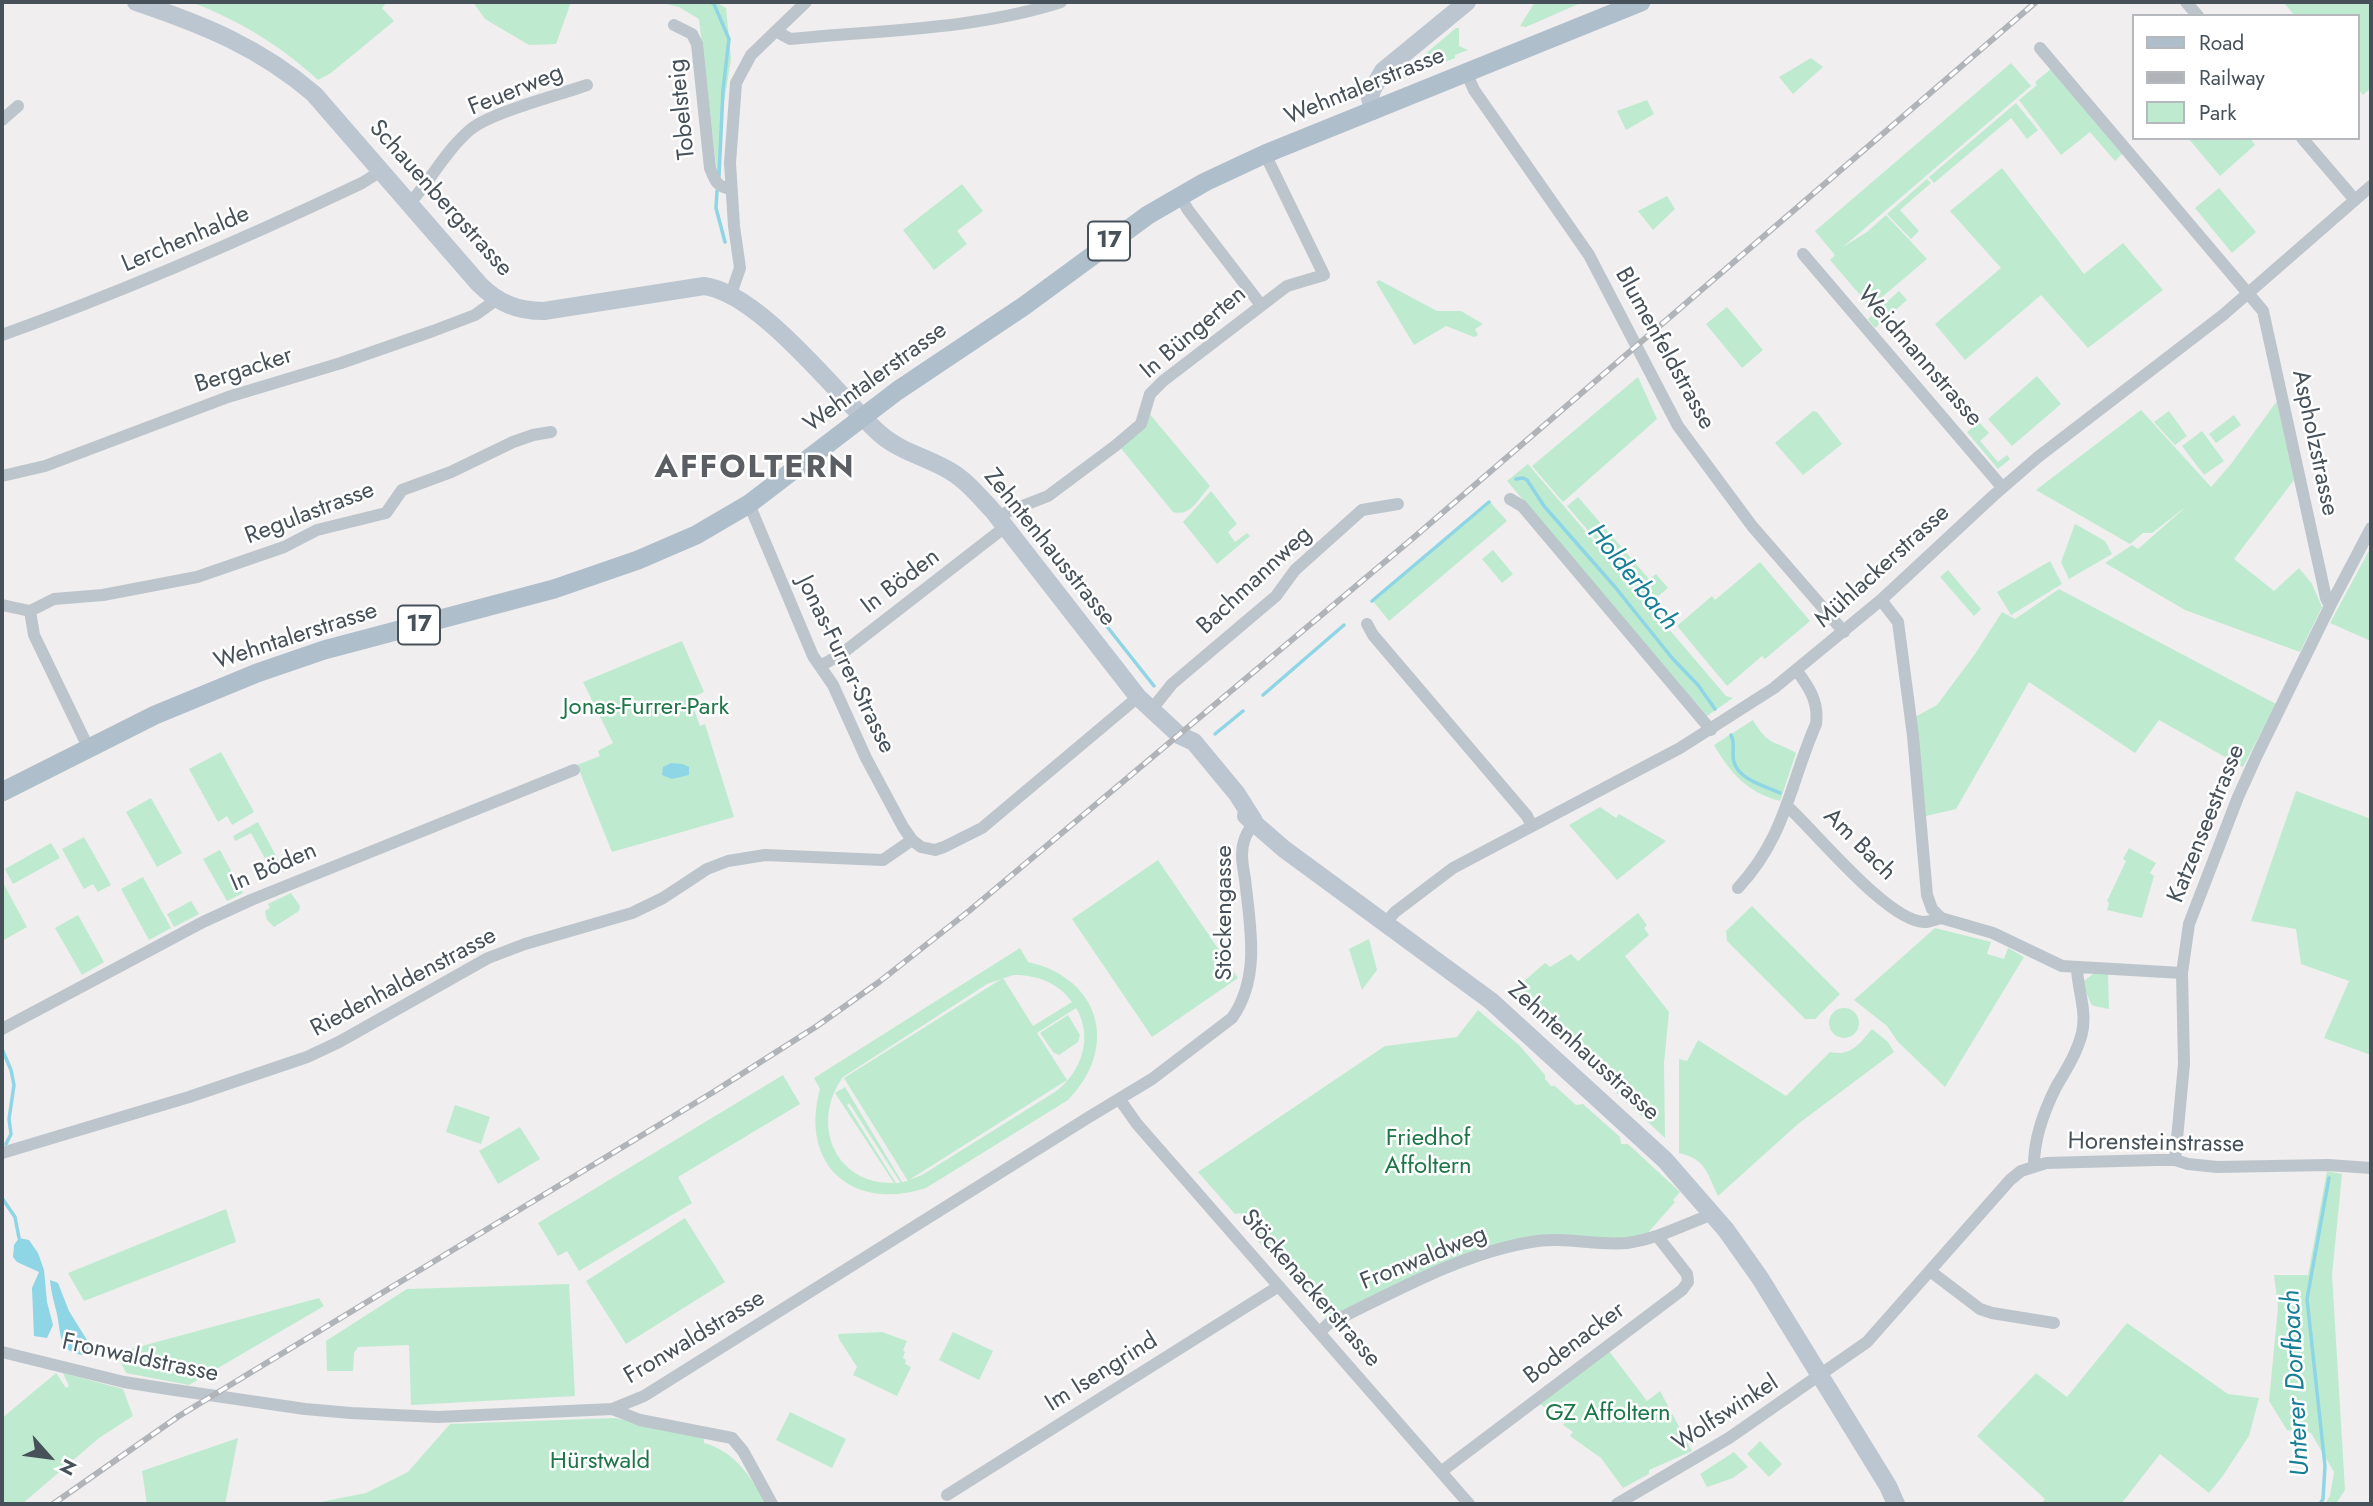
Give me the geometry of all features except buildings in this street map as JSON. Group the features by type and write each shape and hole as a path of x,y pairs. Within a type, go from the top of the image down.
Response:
{"main road":[{"name":"Wehntalerstrasse","path":"2,792 88,747 198,695 257,673 317,653 554,589 638,560 696,536 748,504 940,360 1024,306 1147,215 1180,196 1265,153 1641,2"}],"street":[{"name":"Schauenbergstrasse","path":"136,2 231,37 277,64 314,94 479,284 496,299 518,309 544,311 694,286 714,287 731,294 753,310 795,347 862,416"},
{"path":"731,294 740,268 730,163 736,83 751,55 806,2"},
{"path":"776,31 790,39 946,25 992,18 1060,2"},
{"path":"1373,111 1370,98 1382,71 1467,2"},
{"name":"Tobelsteig","path":"674,25 692,34 697,44 710,168 719,186 731,190"},
{"name":"Aspholzstrasse","path":"2040,48 2263,310 2326,598 2330,606"},
{"name":"Blumenfeldstrasse","path":"1466,72 1474,90 1589,255 1678,426 1752,526 1843,632"},
{"name":"Feuerweg","path":"409,204 460,139 474,126 587,85"},
{"path":"2,120 18,106"},
{"path":"2304,140 2355,200"},
{"name":"In Büngerten","path":"1002,523 1007,512 1048,496 1115,446 1141,424 1150,394 1163,381 1261,305 1287,286 1324,275 1265,153"},
{"name":"Lerchenhalde","path":"2,335 122,290 232,244 382,171"},
{"name":"Mühlackerstrasse","path":"1385,923 1395,912 1453,868 1680,748 1766,694 1881,600 2002,487 2250,292 2371,186"},
{"path":"1180,196 1261,305"},
{"name":"Weidmannstrasse","path":"1803,254 2002,487"},
{"name":"Bergacker","path":"2,476 45,466 228,397 341,363 433,331 475,315 496,299"},
{"name":"Zehntenhausstrasse","path":"862,416 881,435 961,478 1002,523 1138,697 1180,735 1185,749 1228,802 1254,821 1283,849 1491,1001 1665,1160 1713,1213 1760,1278 1888,1486 1896,1504"},
{"name":"Regulastrasse","path":"30,611 54,599 154,587 227,568 284,547 317,530 386,513 402,490 451,472 513,442 551,432"},
{"path":"1510,499 1522,506 1711,730"},
{"name":"Jonas-Furrer-Strasse","path":"748,504 800,629 833,685 866,758 912,840"},
{"name":"Bachmannweg","path":"1152,709 1171,684 1276,596 1295,570 1362,510 1398,504"},
{"name":"In Böden","path":"820,666 840,655 1002,523"},
{"name":"Katzenseestrasse","path":"2175,1160 2184,1064 2182,973 2189,924 2238,797 2330,606 2371,528"},
{"path":"1881,600 1898,622 1913,736 1927,895 1932,909 1941,918 1993,933 2062,966 2077,969 2182,973"},
{"path":"2,605 30,611 34,635 88,747"},
{"path":"1367,624 1373,635 1527,816 1532,826"},
{"path":"1738,888 1758,867 1772,843 1817,716 1811,691 1797,670"},
{"path":"912,840 921,847 935,850 969,836 993,819 1138,697"},
{"name":"In Böden","path":"2,1029 203,922 251,900 574,771"},
{"name":"Am Bach","path":"1787,806 1859,881 1911,919 1925,922 1941,918"},
{"name":"Stöckengasse","path":"1241,1006 1251,965 1243,844 1254,821"},
{"name":"Riedenhaldenstrasse","path":"2,1153 197,1094 307,1057 339,1042 488,958 525,944 632,913 663,898 707,869 728,861 765,855 883,860 912,840"},
{"path":"2034,1165 2041,1124 2082,1033 2084,1009 2078,989 2077,969"},
{"name":"Fronwaldstrasse","path":"2,1352 124,1382 305,1409 438,1417 612,1409 656,1389 1089,1116 1120,1100 1222,1028 1241,1006"},
{"name":"Stöckenackerstrasse","path":"1120,1100 1137,1124 1469,1504"},
{"name":"Horensteinstrasse","path":"1819,1376 1867,1342 2010,1180 2034,1165 2175,1160 2217,1167 2328,1165 2371,1168"},
{"name":"Fronwaldweg","path":"1320,1332 1328,1324 1448,1267 1490,1253 1531,1242 1568,1240 1625,1243 1658,1237 1713,1213"},
{"name":"Bodenacker","path":"1442,1471 1682,1290 1688,1282 1687,1273 1658,1237"},
{"path":"1930,1271 1980,1309 2054,1324"},
{"name":"Im Isengrind","path":"947,1494 1279,1286"},
{"name":"Wolfswinkel","path":"1617,1504 1729,1438 1819,1376"},
{"path":"612,1409 640,1420 732,1438 743,1451 772,1504"}],"green space":[{"path":"191,2 387,2 382,8 394,21 331,73 318,80 259,35"},
{"path":"473,2 571,2 556,44 529,45 485,19"},
{"path":"659,2 716,2 726,8 731,59 723,109 720,171 717,171 699,19 679,7"},
{"path":"1535,2 1583,2 1526,27 1520,26"},
{"path":"2283,2 2371,2 2371,88 2363,95 2359,90 2359,14 2293,14"},
{"path":"1459,28 1459,46 1468,50 1455,55 1455,58 1399,80 1399,76"},
{"path":"1811,58 1823,67 1793,94 1779,77"},
{"path":"2011,63 2031,86 1843,247 1867,232 1886,215 1927,259 1875,303 1867,303 1830,260 1835,255 1815,231"},
{"path":"2051,69 2122,154 2115,161 2090,132 2061,155 2019,100"},
{"path":"1647,100 1654,114 1626,130 1617,111"},
{"path":"2016,103 2038,130 2027,139 2011,118 1934,183 1929,177"},
{"path":"2190,140 2251,140 2255,145 2220,176"},
{"path":"2002,168 2084,274 2123,243 2163,290 2088,348 2041,295 1965,360 1935,324 2001,268 1950,211"},
{"path":"1927,179 1931,183 1900,210 1919,231 1911,239 1887,214"},
{"path":"962,184 983,211 957,231 967,244 934,270 903,230"},
{"path":"2219,188 2256,232 2232,253 2195,208"},
{"path":"1667,196 1675,209 1653,230 1638,211"},
{"path":"1379,280 1437,311 1461,311 1483,324 1475,329 1478,335 1474,337 1446,326 1414,345 1376,282"},
{"path":"1899,291 1907,300 1875,328 1868,319"},
{"path":"1727,307 1763,350 1742,368 1706,324"},
{"path":"2037,376 2061,404 2012,446 1988,419"},
{"path":"1638,377 1657,419 1563,502 1532,466"},
{"path":"2277,401 2294,480 2234,559 2274,591 2299,568 2312,584 2322,607 2300,652 2185,610 2105,563 2132,545 2138,549 2187,506 2152,533 2143,533 2130,544 2036,490 2141,410 2211,487"},
{"path":"1813,411 1817,412 1842,444 1803,475 1775,443"},
{"path":"2169,411 2187,436 2175,445 2154,422"},
{"path":"1148,412 1210,486 1194,506 1185,512 1173,512 1119,446"},
{"path":"2234,415 2241,425 2216,443 2209,434"},
{"path":"1979,422 1989,433 1980,441 1998,462 2007,455 2010,459 1998,469 1967,432"},
{"path":"2202,431 2224,461 2204,475 2182,446"},
{"path":"1528,464 1726,696 1733,698 1707,716 1507,481"},
{"path":"1211,491 1237,524 1228,532 1235,542 1247,533 1250,536 1217,564 1183,522"},
{"path":"1578,497 1649,579 1656,574 1668,588 1650,603 1567,506"},
{"path":"1490,502 1507,521 1389,621 1373,601"},
{"path":"2075,524 2105,541 2112,554 2069,579 2061,562"},
{"path":"2371,547 2371,641 2330,623"},
{"path":"1493,550 1513,574 1502,583 1482,559"},
{"path":"2050,561 2062,584 2011,615 1997,592"},
{"path":"1760,562 1810,621 1765,659 1762,656 1727,686 1677,626 1712,596 1715,600"},
{"path":"1948,570 1981,609 1974,616 1940,577"},
{"path":"2059,589 2276,704 2243,767 2159,720 2135,753 2029,682 1956,809 1926,816 1915,717 1937,705 2002,612 2015,619"},
{"name":"Jonas-Furrer-Park","path":"682,641 704,692 690,698 700,726 705,724 734,817 612,852 577,765 600,756 598,751 613,743 583,682"},
{"path":"1753,720 1767,739 1796,753 1780,801 1749,787 1726,764 1714,745"},
{"path":"221,752 254,812 232,825 227,816 218,822 189,769"},
{"path":"2296,791 2371,819 2371,1055 2324,1038 2349,981 2301,964 2296,929 2251,921"},
{"path":"151,798 182,853 157,867 126,812"},
{"path":"1600,807 1616,818 1619,814 1666,841 1617,880 1569,825"},
{"path":"258,822 284,871 274,875 251,833 235,841 233,836"},
{"path":"84,837 111,885 98,892 93,884 84,889 62,849"},
{"path":"51,843 60,858 13,884 5,869"},
{"path":"2129,848 2156,863 2150,873 2154,876 2142,918 2107,910 2107,901 2126,861 2123,859"},
{"path":"220,850 243,893 227,901 203,859"},
{"path":"1158,860 1238,978 1152,1037 1072,919"},
{"path":"143,877 171,928 149,940 121,889"},
{"path":"2,881 27,927 2,941"},
{"path":"291,893 300,906 299,911 274,927 267,920 265,911 270,908 268,904"},
{"path":"191,901 199,914 174,927 167,914"},
{"path":"1752,906 1840,994 1815,1019 1805,1019 1727,941 1726,931"},
{"path":"1638,913 1647,925 1644,928 1649,935 1625,956 1669,1012 1664,1063 1665,1138 1510,993 1545,963 1550,967 1571,954 1578,961"},
{"path":"78,915 104,962 82,975 55,928"},
{"path":"1935,928 1991,942 1987,954 2004,959 2008,948 2024,957 1945,1087 1898,1042 1887,1026 1854,1000"},
{"path":"1369,939 1377,970 1362,990 1349,949"},
{"path":"1020,948 1028,962 1053,970 1072,983 1086,999 1094,1017 1097,1037 1094,1058 1084,1080 1068,1100 926,1188 900,1194 876,1193 855,1187 838,1176 825,1160 817,1140 816,1116 820,1089 814,1078","holes":["1013,975 1031,976 1046,981 1060,989 1072,1002 1033,1026 1003,978","1001,979 844,1078 908,1181 902,1182 845,1087 835,1093 894,1183 873,1181 856,1174 843,1162 834,1148 829,1131 833,1095 843,1077 987,984","1076,1008 1084,1031 1084,1042 1078,1065 1072,1075 1064,1084 922,1175 909,1180 1067,1080 1037,1033","849,1103 900,1182 896,1183 847,1105"]},
{"path":"2093,974 2108,974 2109,1009 2091,1004 2083,985"},
{"path":"1844,1008 1855,1012 1859,1023 1855,1034 1844,1038 1833,1034 1829,1023 1833,1012"},
{"name":"Friedhof Affoltern","path":"1478,1010 1519,1045 1551,1086 1555,1086 1576,1105 1583,1104 1620,1137 1621,1144 1628,1144 1680,1192 1673,1200 1675,1202 1646,1235 1622,1239 1547,1236 1325,1317 1257,1240 1259,1235 1240,1213 1235,1214 1198,1172 1385,1046 1457,1037"},
{"path":"1068,1015 1080,1035 1078,1042 1059,1055 1053,1052 1040,1033"},
{"path":"1872,1029 1888,1042 1894,1052 1798,1124 1718,1196 1700,1163 1679,1153 1679,1059 1687,1061 1698,1040 1786,1096 1830,1052 1849,1051"},
{"path":"783,1075 800,1104 678,1177 692,1203 579,1271 567,1251 558,1256 538,1223"},
{"path":"455,1105 490,1117 481,1144 446,1132"},
{"path":"520,1127 540,1159 498,1184 479,1151"},
{"path":"2327,1171 2342,1174 2332,1275 2345,1490 2336,1504 2325,1504 2330,1496 2334,1472 2311,1433 2287,1430 2269,1401 2278,1307 2274,1275 2308,1275"},
{"path":"226,1209 236,1242 84,1301 68,1273"},
{"path":"685,1218 725,1282 626,1344 586,1281"},
{"path":"569,1284 575,1396 411,1405 409,1345 358,1347 354,1353 353,1371 327,1371 326,1341 407,1289"},
{"path":"319,1298 324,1306 189,1385 126,1373 116,1353"},
{"path":"2127,1323 2228,1394 2259,1398 2249,1436 2209,1493 2160,1454 2121,1504 2041,1504 2045,1499 1977,1436 2036,1373 2067,1397"},
{"path":"882,1332 907,1341 903,1358 906,1360 905,1364 911,1367 897,1396 853,1375 857,1367 838,1334"},
{"path":"953,1332 993,1351 979,1380 939,1360"},
{"name":"GZ Affoltern","path":"1609,1351 1647,1401 1660,1391 1692,1451 1649,1470 1649,1474 1623,1488 1601,1458 1570,1436 1573,1432 1563,1425 1565,1421 1540,1404"},
{"path":"56,1373 66,1388 69,1386 63,1373 123,1389 133,1416 99,1438 22,1504 2,1504 2,1418"},
{"path":"790,1412 846,1439 832,1468 776,1440"},
{"name":"Hürstwald","path":"615,1418 704,1438 704,1443 734,1459 766,1504 310,1504 366,1493 408,1472 450,1424"},
{"path":"238,1438 225,1504 147,1504 142,1471"},
{"path":"1760,1441 1782,1464 1769,1477 1747,1454"},
{"path":"1734,1452 1748,1467 1733,1478 1707,1487 1700,1474"}],"water":[{"path":"671,763 689,767 689,775 672,779 662,775 663,767"},
{"path":"19,1238 29,1240 38,1253 44,1270 47,1302 53,1325 47,1338 34,1336 32,1288 39,1272 17,1262 13,1257 14,1245"},
{"path":"50,1280 58,1283 69,1311 87,1340 89,1349 84,1355 69,1350 62,1341"}],"waterway":[{"name":"Holderbach","path":"710,2 714,4 729,39 723,90 719,176"},
{"name":"Holderbach","path":"717,191 716,208 725,242"},
{"name":"Holderbach","path":"1516,479 1527,480 1544,506 1615,587 1672,658 1698,685 1715,709"},
{"name":"Holderbach","path":"1372,601 1489,502"},
{"name":"Holderbach","path":"1033,533 1154,686"},
{"name":"Holderbach","path":"1263,695 1344,625"},
{"name":"Holderbach","path":"1215,734 1243,711"},
{"name":"Holderbach","path":"1731,735 1734,762 1741,773 1753,782 1780,793"},
{"path":"2,1049 14,1085 9,1119 11,1134 6,1144"},
{"name":"Unterer Dorfbach","path":"2320,1504 2323,1499 2325,1466 2307,1299 2329,1178"},
{"path":"2,1198 15,1217 19,1238"}],"railway":[{"path":"53,1504 179,1416 715,1091 817,1026 879,982 969,911 1412,539 2036,2"}],"district":[{"name":"AFFOLTERN","path":"755,469"}]}
